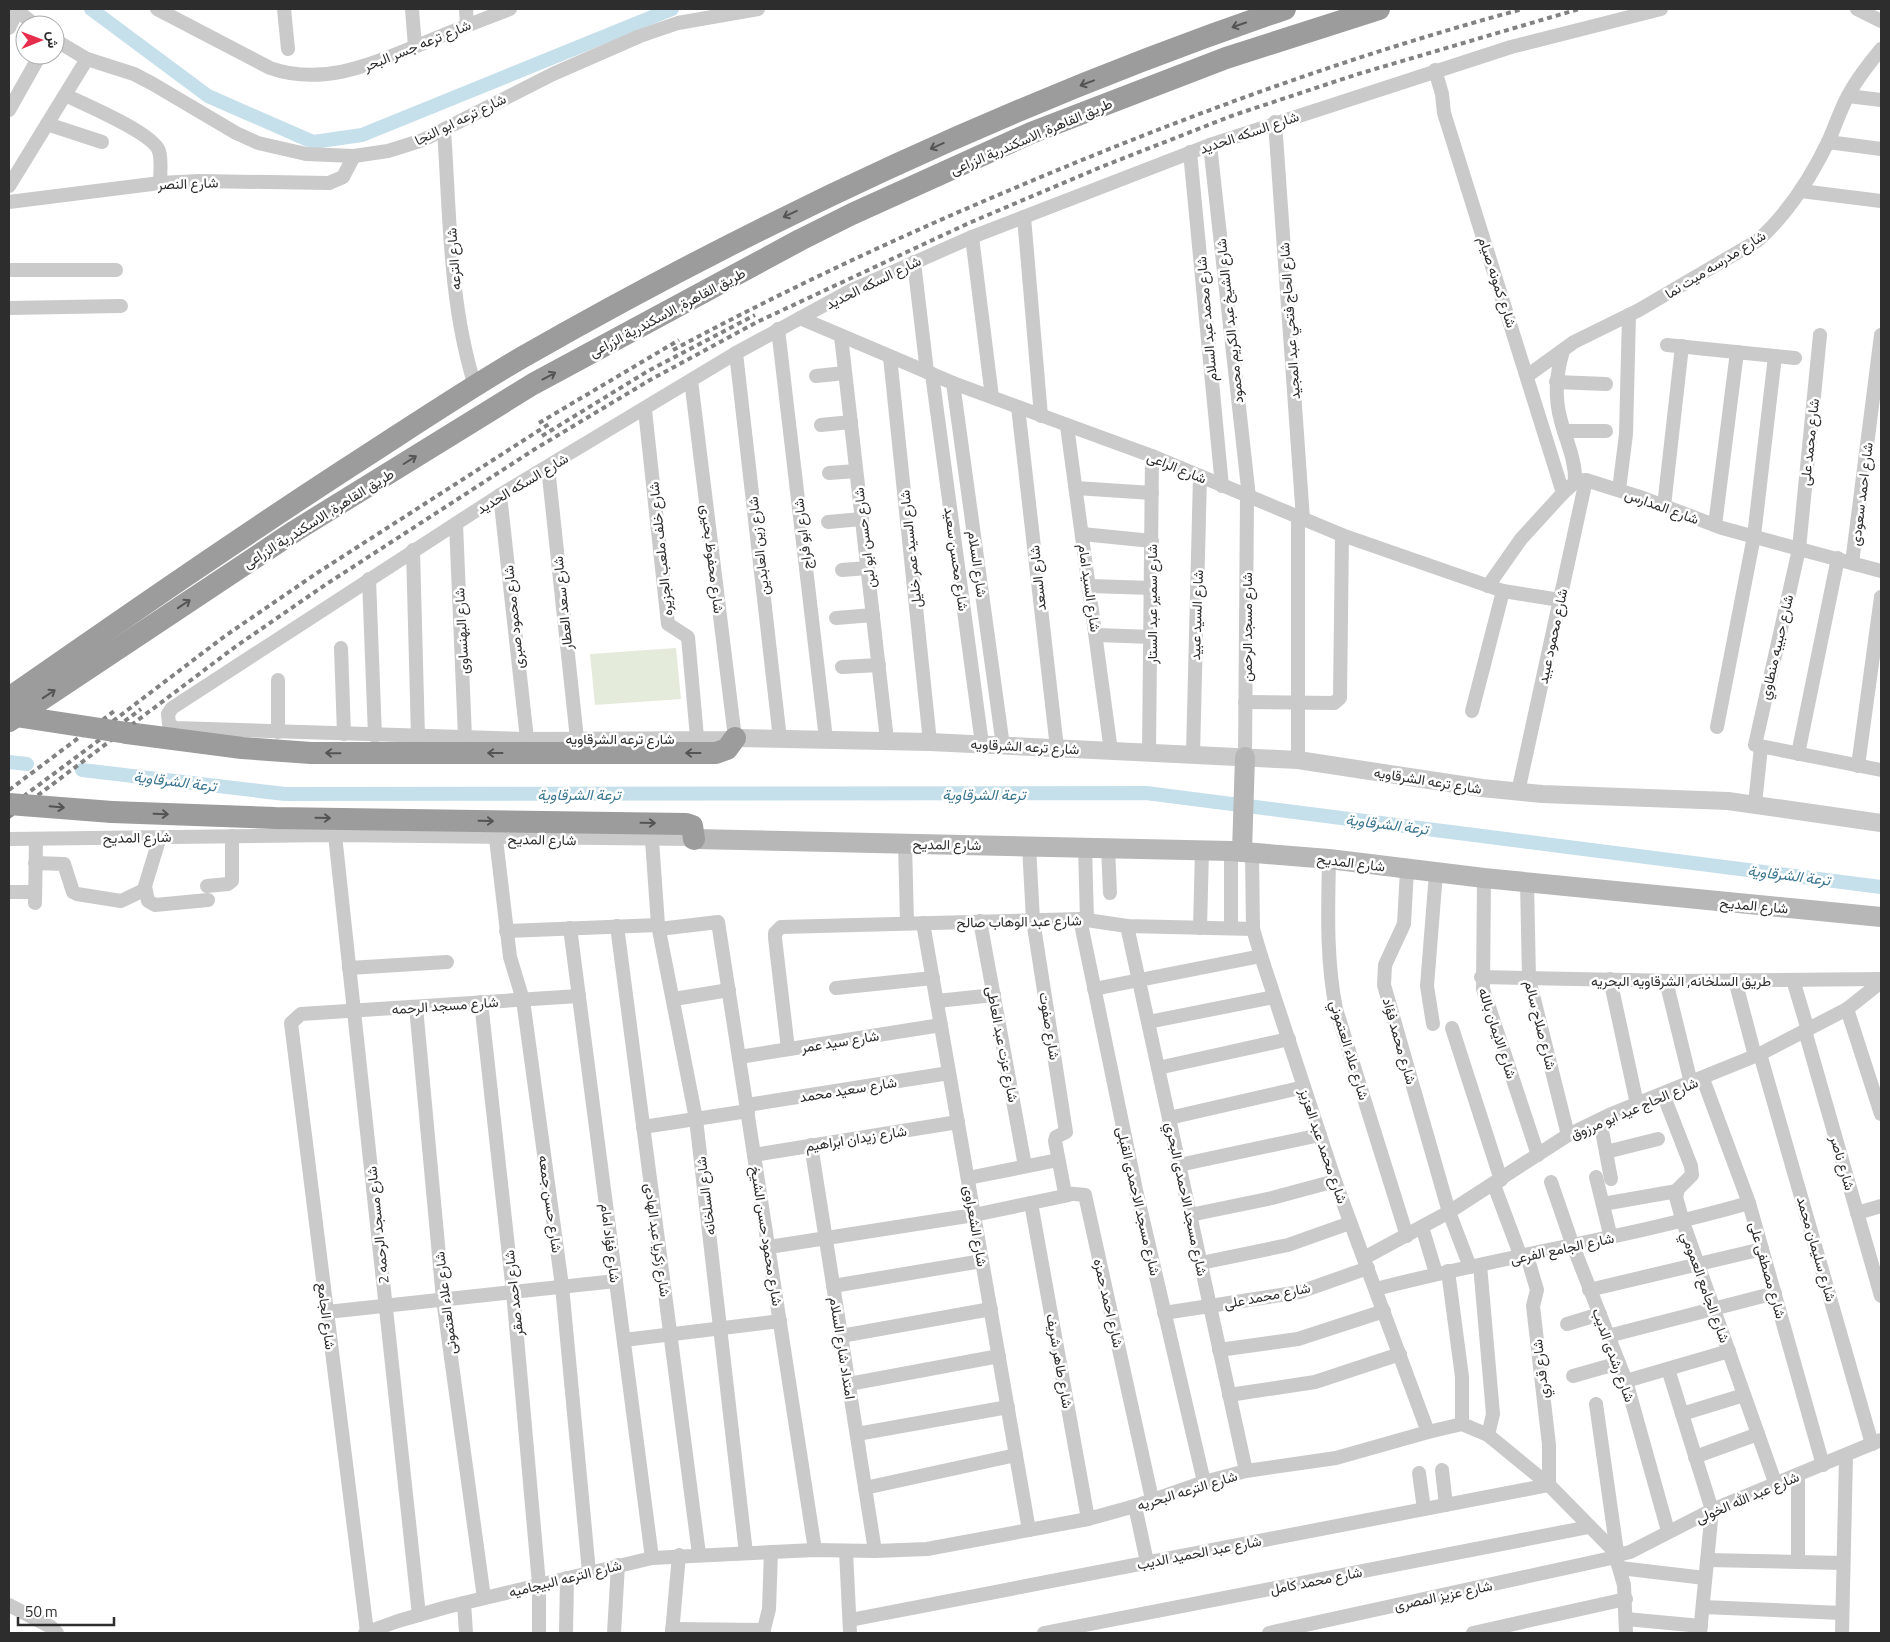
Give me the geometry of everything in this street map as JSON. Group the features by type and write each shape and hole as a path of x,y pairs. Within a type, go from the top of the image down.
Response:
{"highway":[{"name":"طريق القاهرة, الاسكندرية الزراعى","path":"9,698 200,564 475,386 520,359 764,227 839,190 1020,110 1229,28 1285,9"},
{"name":"طريق القاهرة, الاسكندرية الزراعى","path":"9,721 295,531 525,389 800,240 852,214 1032,133 1226,58 1380,9"},
{"path":"9,715 242,748 338,754 716,753 727,749 735,738"},
{"path":"9,804 112,812 285,818 686,824 692,826 694,839"}],"main road":[{"path":"1242,852 1245,764"},
{"name":"شارع المديح","path":"694,839 1242,852 1329,858 1407,870 1881,917"}],"street":[{"name":"شارع ترعه جسر البحر","path":"157,9 270,68 287,74 312,75 347,72 365,67 510,9"},
{"path":"284,9 288,49"},
{"path":"412,9 415,47"},
{"path":"466,9 467,25"},
{"name":"شارع ترعه ابو النجا","path":"65,46 87,59 134,74 236,133 258,143 306,154 354,156 388,151 423,140 553,74 640,36 678,23 758,9"},
{"name":"شارع السكه الحديد","path":"168,721 168,714 172,708 500,495 736,353 850,291 972,237 1190,152 1275,122 1511,47 1661,9"},
{"path":"1857,9 1881,21"},
{"path":"9,28 16,10"},
{"name":"شارع مدرسه ميت نما","path":"1528,376 1594,331 1629,315 1757,241 1787,211 1801,191 1828,142 1848,96 1865,68 1880,52"},
{"path":"9,186 87,59"},
{"path":"9,110 34,65"},
{"name":"شارع كمونه صيام","path":"1435,70 1442,94 1444,114 1528,376 1563,493"},
{"path":"65,95 125,124 157,148 160,156 160,183"},
{"path":"1848,96 1881,100"},
{"name":"شارع الحاج فتحي عبد المجيد","path":"1275,122 1300,518 1298,760"},
{"path":"47,124 102,142"},
{"name":"شارع الترعه","path":"444,130 457,308 463,344 475,386"},
{"path":"1828,142 1881,149"},
{"name":"شارع الشيخ عبد الكريم محمود","path":"1210,145 1248,497"},
{"name":"شارع محمد عبد السلام","path":"1190,152 1222,486"},
{"name":"شارع النصر","path":"9,202 160,183 199,181 329,183 343,177 354,156"},
{"path":"1801,191 1881,201"},
{"path":"1024,217 1041,416"},
{"path":"972,237 992,397"},
{"name":"شارع محسن سعيد","path":"914,262 982,744"},
{"path":"9,270 116,270"},
{"path":"9,308 121,306"},
{"path":"1619,490 1626,434 1629,315"},
{"name":"شارع الراعى","path":"800,318 953,383 1152,456 1342,535 1503,591 1560,600"},
{"name":"شارع ابو فراج","path":"778,329 826,739"},
{"name":"شارع محمد على","path":"1799,549 1820,335"},
{"name":"شارع احمد سعودى","path":"1852,563 1881,335"},
{"name":"شارع حسن ابو لبن","path":"840,336 887,740"},
{"path":"1667,344 1795,358"},
{"path":"1664,506 1682,346"},
{"name":"شارع محمود عبيد","path":"1518,792 1560,600 1580,481 1557,407 1556,382 1563,351"},
{"path":"1715,525 1737,352"},
{"name":"شارع زين العابدين","path":"736,353 780,739"},
{"path":"1717,727 1754,536 1775,356"},
{"name":"شارع السيد عمر خليل","path":"890,357 930,742"},
{"path":"816,376 845,373"},
{"name":"شارع محفوظ بحيرى","path":"691,380 735,738"},
{"path":"1556,382 1606,384"},
{"name":"شارع السلام","path":"953,383 1003,746"},
{"name":"شارع السعد","path":"1018,407 1057,748"},
{"name":"شارع خلف ملعب الجزيره","path":"644,410 668,624 688,637 697,737"},
{"path":"821,425 851,422"},
{"name":"شارع السيد امام","path":"1067,426 1112,751"},
{"path":"1564,431 1606,431"},
{"name":"شارع سمير عبد الستار","path":"1149,752 1152,637 1152,456"},
{"name":"شارع سعد العطار","path":"548,467 577,739"},
{"path":"829,473 856,471"},
{"name":"شارع السيد عبيد","path":"1193,754 1200,476"},
{"path":"1488,586 1521,539 1563,493 1580,481"},
{"name":"شارع المدارس","path":"1580,481 1619,490 1715,525 1881,571"},
{"path":"1076,488 1152,493"},
{"name":"شارع محمود صبرى","path":"500,495 527,739"},
{"name":"شارع مسجد الرحمن","path":"1245,764 1248,497"},
{"path":"828,522 862,519"},
{"name":"شارع البهنساوى","path":"456,524 465,737"},
{"path":"1082,534 1152,541"},
{"path":"1245,702 1334,703 1341,694 1342,535"},
{"name":"شارع حبيبه منطاوي","path":"1756,804 1758,746 1799,549"},
{"path":"413,550 418,736"},
{"path":"1798,754 1838,558"},
{"path":"842,570 868,568"},
{"path":"369,579 375,736"},
{"path":"1090,586 1152,588"},
{"path":"1472,711 1503,591"},
{"path":"1858,766 1881,597"},
{"path":"836,618 873,615"},
{"path":"1097,635 1152,637"},
{"path":"342,648 344,734"},
{"path":"842,667 879,665"},
{"path":"278,680 278,732"},
{"name":"شارع ترعه الشرقاويه","path":"168,721 175,728 375,736 527,739 697,737 887,740 1193,754 1245,764 1298,760 1518,792 1702,799 1756,804 1881,823"},
{"path":"1758,746 1881,770"},
{"name":"شارع المديح","path":"9,839 335,835 694,839"},
{"name":"شارع مسجد الرحمه 2","path":"335,835 419,1615"},
{"path":"207,886 228,884 232,881 232,836"},
{"path":"160,837 144,890 148,901 152,905 208,900"},
{"name":"شارع حسن جمعه","path":"496,838 506,931 510,957 523,1000 562,1286 590,1572"},
{"path":"9,892 35,897 36,839"},
{"name":"شارع السلخانه","path":"652,840 659,927 696,1119 746,1553"},
{"path":"905,843 907,923"},
{"name":"شارع صفوت","path":"1029,846 1033,920 1066,1132 1055,1139 1058,1160"},
{"name":"شارع مسجد الاحمدى القبلى","path":"1084,847 1083,919 1094,989 1136,1190 1204,1482"},
{"path":"1108,848 1110,893"},
{"path":"1200,928 1202,850"},
{"path":"1231,928 1242,852"},
{"name":"شارع محمد عبد العزيز","path":"1242,852 1253,928 1274,997 1335,1181 1428,1432"},
{"name":"شارع علاء العتموني","path":"1329,858 1328,945 1330,980 1336,1008 1407,1236"},
{"path":"35,862 64,864 73,892 77,894 121,901 144,890"},
{"name":"شارع محمد فؤاد","path":"1407,870 1404,924 1385,965 1384,984 1449,1212 1475,1266 1493,1414 1488,1435"},
{"path":"1433,1024 1427,986 1436,873"},
{"name":"شارع الايمان بالله","path":"1484,878 1481,977 1483,989 1538,1155"},
{"name":"شارع صلاح سالم","path":"1527,882 1529,979 1568,1135"},
{"name":"شارع عبد الوهاب صالح","path":"788,1049 775,938 778,930 785,926 1083,919 1127,926 1253,928"},
{"name":"شارع عزت عبد العاطى","path":"980,921 1025,1166"},
{"name":"شارع محمود حسن الشيخ","path":"659,927 718,922 815,1550"},
{"name":"شارع الشعراوى","path":"923,923 1029,1530"},
{"path":"506,931 618,926 659,927"},
{"name":"شارع زكريا عبد الهادى","path":"618,926 699,1554"},
{"name":"شارع مسجد الاحمدى البحري","path":"1127,926 1246,1472"},
{"name":"شارع فؤاد امام","path":"570,928 652,1558"},
{"path":"1094,989 1261,956"},
{"path":"349,968 447,962"},
{"name":"طريق السلخانه, الشرقاويه البحريه","path":"1481,977 1610,980 1881,981"},
{"path":"836,988 933,978"},
{"path":"1610,980 1637,1104"},
{"name":"شارع مصطفى على","path":"1666,980 1697,1081 1748,1203 1823,1465"},
{"name":"شارع سليمان محمد","path":"1735,980 1876,1442"},
{"name":"شارع ناصر","path":"1793,980 1857,1213 1876,1260 1881,1296"},
{"name":"شارع الحاج عيد ابو مرزوق","path":"1366,1263 1497,1182 1568,1135 1637,1104 1758,1055 1847,1009 1881,981"},
{"path":"674,999 729,990"},
{"path":"937,1001 994,995"},
{"name":"شارع مسجد الرحمه","path":"310,1014 579,996"},
{"path":"1148,1022 1274,997"},
{"name":"شارع احمد صقر","path":"481,1002 513,1292 539,1584 539,1633"},
{"name":"شارع علاء العتمونى","path":"416,1007 443,1299 484,1598"},
{"path":"1847,1009 1881,1114"},
{"name":"شارع الجامع","path":"310,1014 297,1016 290,1028 366,1633"},
{"name":"شارع سيد عمر","path":"739,1057 941,1025"},
{"name":"شارع قدري","path":"1452,1028 1497,1182 1537,1290 1533,1306 1549,1445 1549,1484"},
{"path":"1158,1068 1289,1039"},
{"name":"شارع سعيد محمد","path":"643,1127 950,1073"},
{"path":"1169,1118 1304,1087"},
{"path":"1603,1204 1677,1192 1692,1175 1691,1166 1663,1094"},
{"path":"1600,1120 1611,1179"},
{"name":"شارع زيدان ابراهيم","path":"754,1155 958,1122"},
{"path":"1179,1165 1320,1135"},
{"path":"1606,1152 1658,1139"},
{"name":"امتداد شارع السلام","path":"811,1145 875,1551"},
{"path":"968,1178 1058,1160 1065,1193 1069,1195"},
{"path":"1596,1177 1612,1238"},
{"path":"1190,1215 1272,1198 1335,1181"},
{"name":"شارع رشدى الديب","path":"1551,1182 1572,1246 1626,1381 1668,1531"},
{"name":"شارع الجامع العمومي","path":"1677,1192 1676,1196 1683,1222 1776,1485"},
{"path":"769,1247 974,1215 1069,1195"},
{"name":"شارع احمد حمزه","path":"1069,1195 1085,1195 1152,1500"},
{"name":"شارع طاهر شريف","path":"1031,1203 1088,1519"},
{"name":"شارع الجامع الفرعى","path":"1376,1289 1442,1272 1683,1222 1748,1203"},
{"path":"1857,1213 1881,1206"},
{"path":"1201,1263 1288,1245 1350,1223"},
{"path":"1422,1227 1442,1272 1462,1378 1462,1424 1488,1435 1549,1484 1617,1557 1705,1578"},
{"path":"1589,1290 1762,1249"},
{"path":"833,1286 982,1261"},
{"name":"شارع محمد على","path":"1164,1313 1300,1292 1366,1263"},
{"path":"327,1312 616,1280"},
{"path":"1608,1336 1775,1293"},
{"path":"841,1336 990,1309"},
{"path":"1220,1350 1298,1339 1384,1311"},
{"path":"1567,1324 1600,1314"},
{"path":"624,1340 780,1321"},
{"path":"1626,1381 1729,1351"},
{"path":"1229,1395 1315,1382 1400,1354"},
{"path":"849,1384 999,1356"},
{"path":"1573,1376 1619,1363"},
{"path":"1626,1619 1700,1629 1712,1510 1668,1369"},
{"path":"1682,1414 1744,1395"},
{"path":"1596,1404 1617,1557 1626,1599 1626,1633"},
{"path":"857,1434 1008,1407"},
{"name":"شارع الترعه البحريه","path":"771,1552 927,1549 1088,1519 1135,1506 1204,1482 1246,1472 1336,1458 1462,1424"},
{"path":"1695,1458 1758,1434"},
{"name":"شارع عبد الله الخولى","path":"1617,1557 1712,1510 1798,1476 1876,1442"},
{"path":"865,1488 1016,1455"},
{"path":"1842,1633 1846,1456"},
{"path":"1442,1470 1446,1504"},
{"path":"1419,1473 1424,1509"},
{"path":"1798,1476 1798,1562"},
{"name":"شارع عبد الحميد الديب","path":"850,1627 1147,1562 1549,1484"},
{"path":"1135,1506 1147,1562"},
{"name":"شارع محمد كامل","path":"1044,1633 1589,1526"},
{"path":"846,1551 850,1627"},
{"path":"679,1555 672,1631 764,1632 769,1609 771,1552"},
{"name":"شارع الترعه البيجاميه","path":"366,1633 419,1615 464,1603 652,1558 679,1555 771,1552"},
{"name":"شارع عزيز المصرى","path":"1269,1633 1617,1557"},
{"path":"1707,1560 1844,1564"},
{"path":"614,1633 618,1565"},
{"path":"566,1633 567,1578"},
{"path":"1473,1633 1626,1599"},
{"path":"464,1603 466,1633"},
{"path":"9,1605 51,1627 57,1633"},
{"path":"1703,1607 1842,1613"}],"green space":[{"path":"676,648 681,699 595,705 590,654"}],"waterway":[{"path":"91,9 208,96 313,142 362,135 672,9"},
{"name":"ترعة الشرقاوية","path":"9,762 27,764"},
{"name":"ترعة الشرقاوية","path":"82,770 285,794 1146,793 1881,887"}],"railway":[{"path":"673,350 798,286 882,246 1136,138 1328,68 1458,27 1523,9"},
{"path":"9,817 235,647 325,585 535,449 650,380 757,322 969,223 1101,167 1234,115 1358,74 1579,9"},
{"path":"542,436 648,371 755,315"},
{"path":"539,423 679,340"},
{"path":"113,721 225,636 317,573 549,424"},
{"path":"9,790 117,709"},
{"path":"9,807 141,709"}]}
